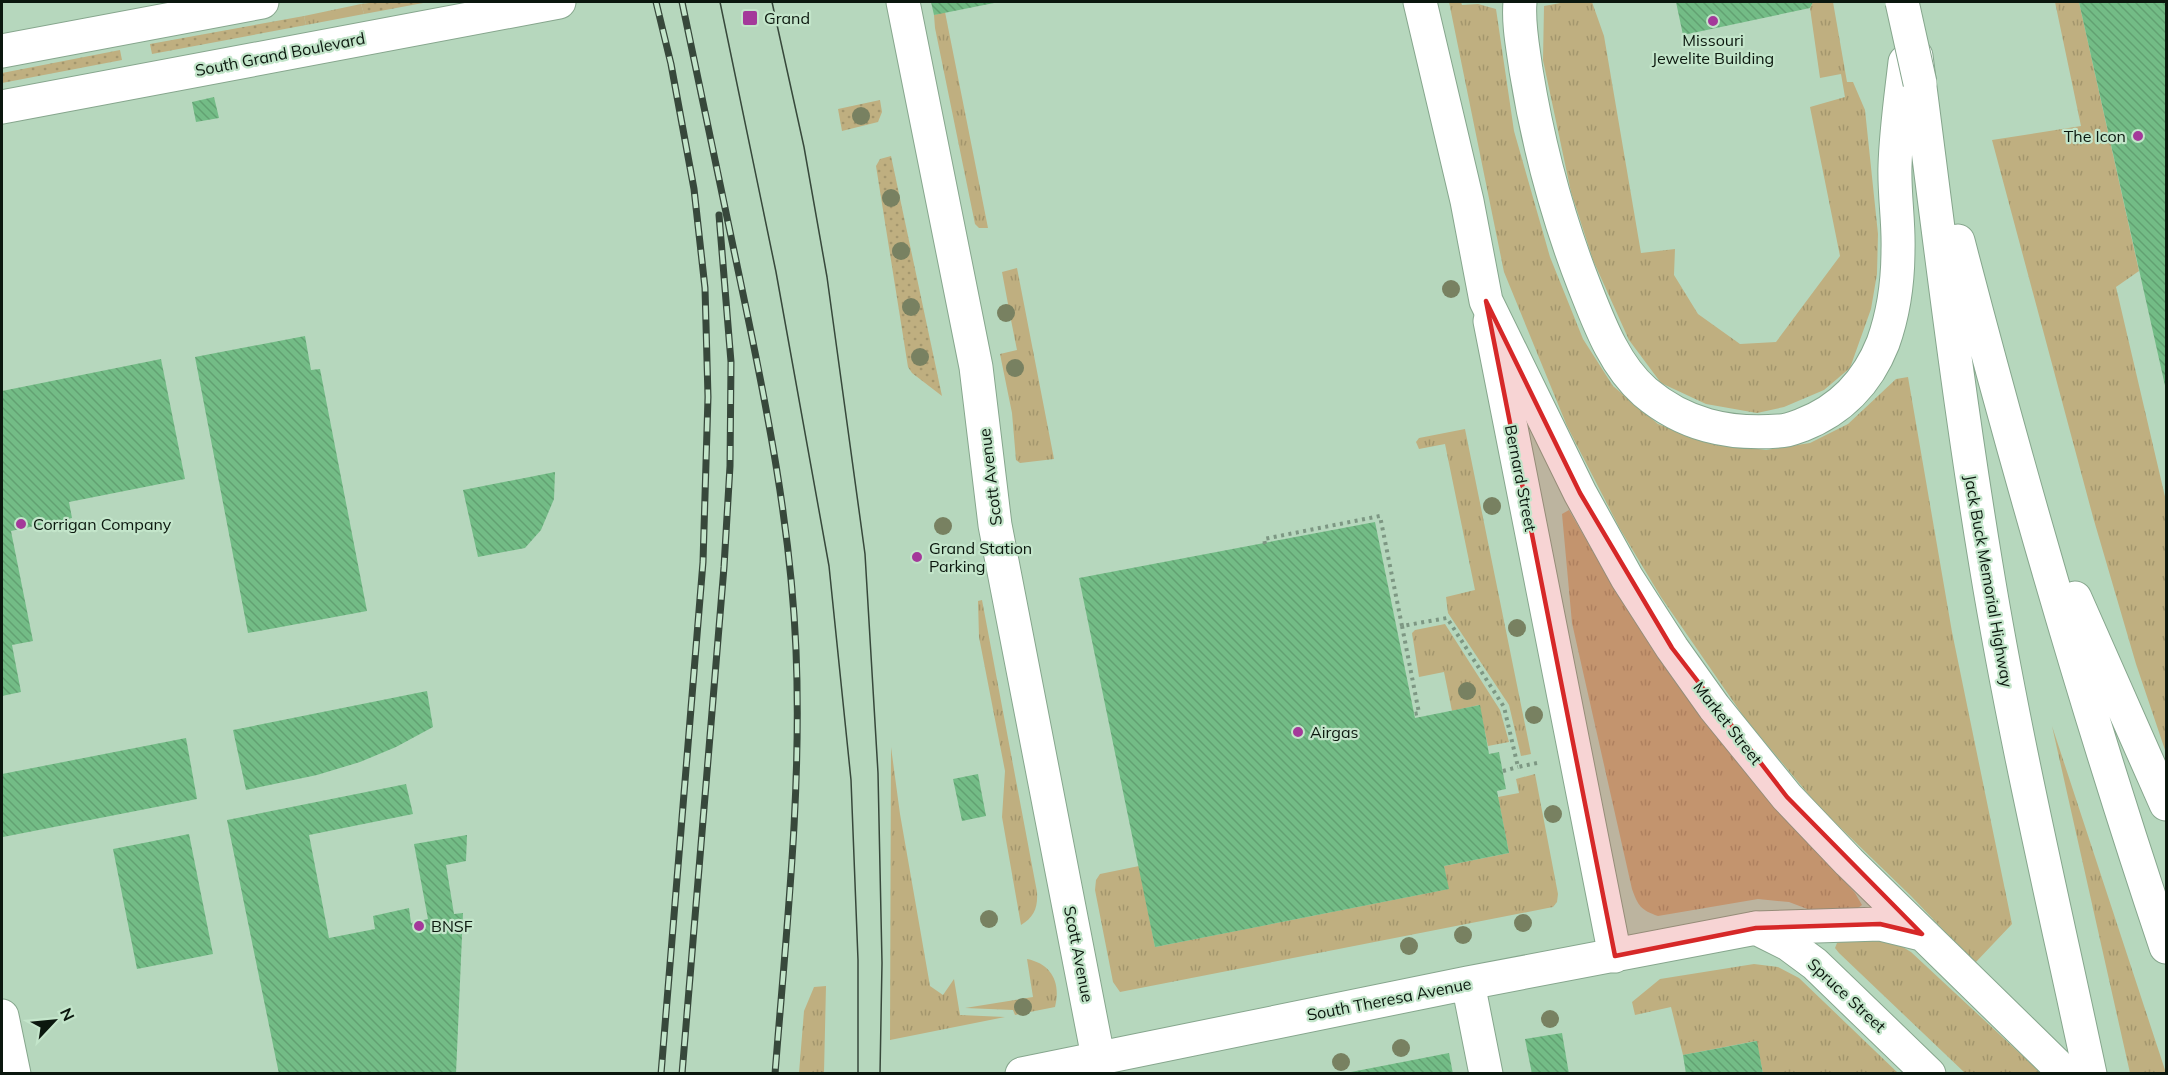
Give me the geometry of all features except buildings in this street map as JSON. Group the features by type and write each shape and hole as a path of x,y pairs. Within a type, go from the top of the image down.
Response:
{"main road":[{"name":"South Grand Boulevard","path":"2,107 559,2"},
{"name":"Scott Avenue","path":"903,2 976,367 995,525 1098,1057"},
{"name":"Bernard Street","path":"1420,2 1467,201 1615,956"},
{"path":"2,51 246,4"},
{"path":"1520,4 1521,39 1530,97 1545,165 1564,234 1593,308 1617,360 1644,391 1678,416 1713,427 1750,433 1785,431 1817,419 1849,397 1868,374 1883,342 1894,295 1898,250 1895,167 1907,4"},
{"path":"1907,4 1947,197 2035,523 2093,717 2166,947"},
{"name":"Jack Buck Memorial Highway","path":"1907,4 1967,450 1984,556 2008,689 2090,1074"},
{"name":"Market Street","path":"1486,301 1580,493 1627,578 1672,648 1714,707 1787,797 1849,862 2066,1074"},
{"path":"2035,523 2083,614 2166,804"},
{"name":"South Theresa Avenue","path":"1022,1074 1468,983 1756,928 1880,924 1922,934"},
{"name":"Spruce Street","path":"1756,928 1788,944 1815,964 1929,1074"},
{"path":"1468,983 1486,1074"},
{"path":"2,1016 14,1074"}],"path":[{"path":"1265,544 1264,539 1380,516 1419,713 1414,714"},
{"path":"1402,626 1447,618 1504,707 1518,767"},
{"path":"1503,771 1537,763"}],"highlighted area":[{"path":"1486,301 1580,493 1672,648 1787,797 1922,934 1880,924 1756,928 1615,956"}],"green space":[{"path":"1449,2 1461,2 1462,5 1478,4 1496,9 1514,131 1550,257 1583,339 1613,386 1658,424 1705,442 1766,450 1810,443 1848,424 1896,379 1908,377 1952,632 2012,924 1975,963 1911,896 1819,807 1744,717 1661,597 1620,529 1567,426 1504,272"},
{"path":"1566,2 1592,2 1604,36 1641,253 1675,249 1674,275 1698,314 1740,344 1776,342 1840,256 1810,107 1845,97 1841,74 1820,78 1810,8 1813,2 1833,2 1847,82 1853,82 1865,110 1878,234 1877,274 1871,309 1850,368 1824,390 1784,407 1757,413 1706,404 1661,383 1629,340 1593,260 1571,192 1543,60 1544,6"},
{"path":"2055,2 2079,2 2139,271 2116,287 2166,501 2166,753 2136,664 2093,517 1992,140 2081,126"},
{"path":"423,3 364,14 361,4"},
{"path":"361,4 364,14 306,25 304,16"},
{"path":"945,12 988,228 979,228 975,224 935,28 934,15"},
{"path":"304,16 306,25 152,54 150,44"},
{"path":"120,50 122,60 2,83 2,73"},
{"path":"880,100 882,112 878,122 842,131 838,109"},
{"path":"891,156 942,396 912,373 908,367 876,166 880,159"},
{"path":"1017,268 1054,459 1020,463 1016,460 1012,413 1000,354 1017,350 1011,320 1002,320 999,307 1008,304 1002,272"},
{"path":"1465,429 1531,754 1521,756 1509,705 1448,613 1446,597 1475,590 1445,444 1419,449 1416,442 1419,438"},
{"path":"1569,510 1634,621 1677,685 1741,765 1855,893 1862,905 1855,910 1810,910 1789,902 1758,899 1658,916 1648,912 1638,903 1632,889 1572,623 1562,514"},
{"path":"982,600 1037,892 1034,912 1021,925 1002,817 1005,771 979,637 978,601"},
{"path":"1445,624 1500,710 1509,742 1488,746 1479,705 1452,711 1444,672 1419,677 1412,633 1415,630"},
{"path":"2052,726 2166,1073 2130,1073"},
{"path":"891,747 900,814 930,986 943,995 954,979 960,1015 1005,1017 890,1040"},
{"path":"1535,774 1558,894 1557,902 1553,907 1120,992 1113,982 1095,890 1096,880 1100,874 1139,866 1155,947 1448,889 1444,866 1509,853 1498,797 1519,793 1516,779"},
{"path":"1850,939 1893,941 1911,952 2041,1073 1965,1073 1835,948 1837,943"},
{"path":"1027,959 1043,965 1053,976 1057,990 1055,1007 1015,1015 1013,1010 965,1008 1033,997"},
{"path":"1754,964 1778,967 1799,978 1898,1073 1763,1073 1756,1041 1683,1055 1671,1007 1635,1015 1632,1002 1660,979"},
{"path":"826,986 824,1073 799,1073 804,1011 814,987"}],"tram line":[{"path":"720,2 776,272 829,566 851,780 858,960 858,1074"},
{"path":"772,2 804,147 827,277 865,554 878,773 882,963 880,1074"}],"railway":[{"path":"656,2 671,64 694,189 705,288 708,397 703,562 661,1074"},
{"path":"682,2 769,423 777,468 793,604 797,703 795,809 775,1074"},
{"path":"682,1074 724,567 730,466 731,362 719,215"}],"place":[{"name":"Grand","path":"750,18"},
{"name":"Missouri Jewelite Building","path":"1713,21"},
{"name":"The Icon","path":"2138,136"},
{"name":"Corrigan Company","path":"21,524"},
{"name":"Grand Station Parking","path":"917,557"},
{"name":"Airgas","path":"1298,732"},
{"name":"BNSF","path":"419,926"}]}
